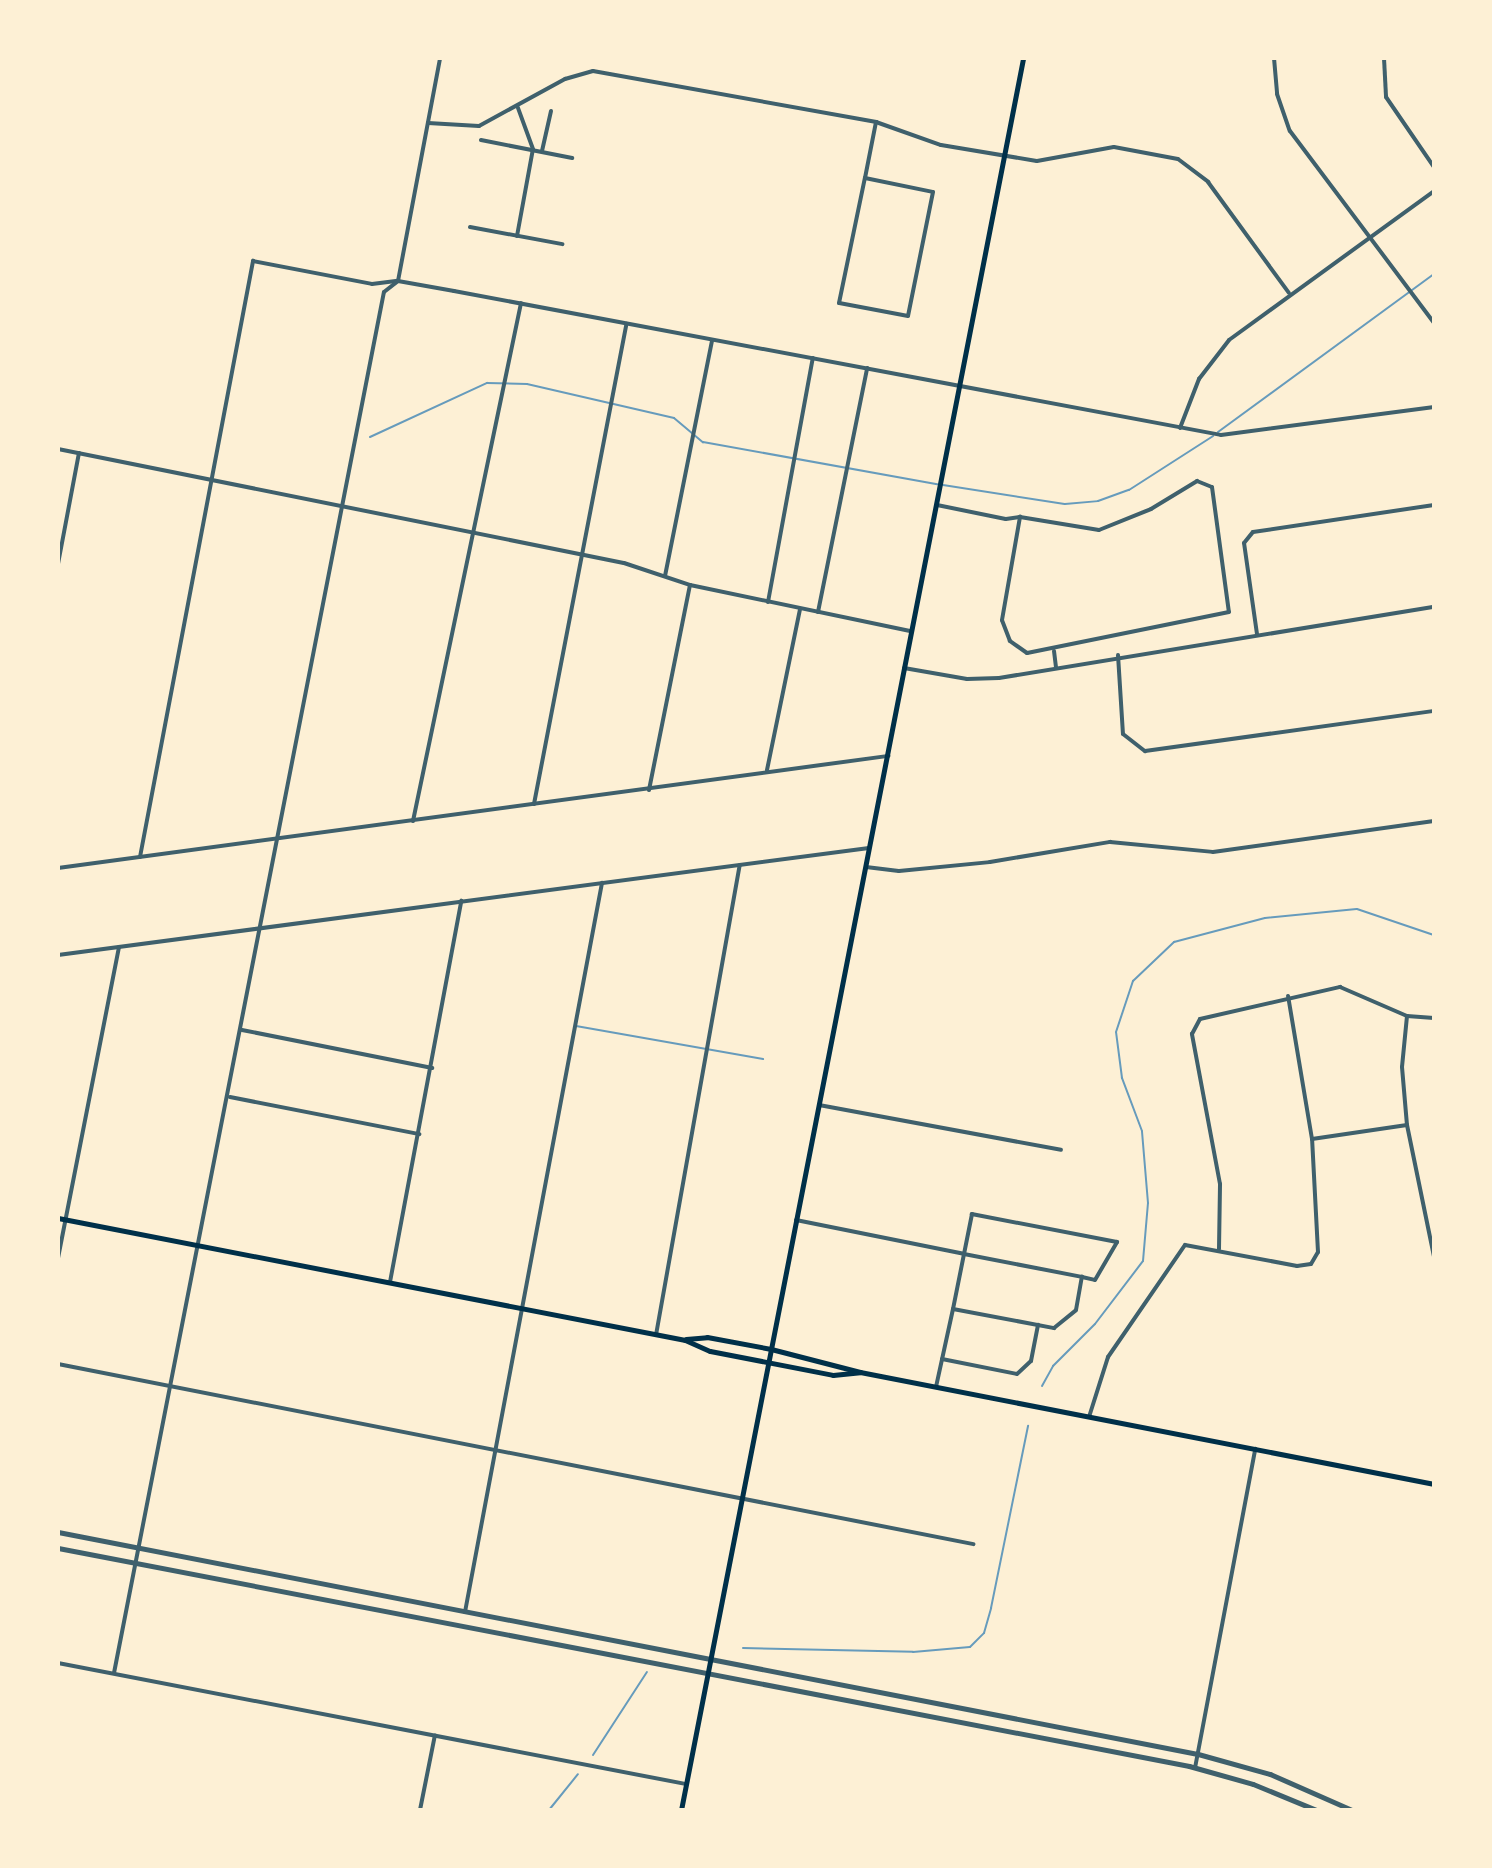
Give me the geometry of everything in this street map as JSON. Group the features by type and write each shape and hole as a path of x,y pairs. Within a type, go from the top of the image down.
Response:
{"main road":[{"path":"681,1810 1023,58"},
{"path":"58,1218 685,1340 710,1351 833,1375 860,1372"},
{"path":"685,1340 707,1337 771,1349 860,1372 1434,1484"}],"street":[{"path":"114,1673 230,1097 259,928 279,840 384,292 398,281 440,58"},
{"path":"1274,58 1277,94 1290,131 1434,323"},
{"path":"1384,58 1386,97 1434,167"},
{"path":"428,123 479,126 518,108 565,79 593,71 876,122 941,145 1002,156 1062,161 1114,147 1187,163 1208,182 1289,293"},
{"path":"517,236 533,149 518,108"},
{"path":"542,151 551,111"},
{"path":"865,178 933,192 908,316 839,303 876,122"},
{"path":"481,140 572,158"},
{"path":"1180,428 1213,357 1289,293 1434,191"},
{"path":"470,227 562,244"},
{"path":"140,857 253,261 372,284 398,281 521,303 712,341 961,384 1180,428 1244,435 1434,407"},
{"path":"413,821 471,531 521,303"},
{"path":"534,804 626,324"},
{"path":"665,576 712,341"},
{"path":"768,602 813,358"},
{"path":"818,612 867,368"},
{"path":"58,449 580,554 690,585 911,631"},
{"path":"58,564 79,453"},
{"path":"937,505 1020,517 1099,530 1151,509 1197,481 1212,487 1229,612 1039,654 1019,649 1010,641 1002,620 1020,517"},
{"path":"1257,634 1244,543 1253,532 1434,505"},
{"path":"649,790 690,585"},
{"path":"904,668 967,679 1056,668 1118,655 1434,607"},
{"path":"767,770 800,609"},
{"path":"1054,650 1056,668"},
{"path":"1118,655 1123,734 1145,751 1434,711"},
{"path":"58,868 888,756"},
{"path":"866,867 899,871 990,862 1110,842 1213,852 1434,821"},
{"path":"58,955 870,847"},
{"path":"656,1335 740,865"},
{"path":"465,1612 602,883"},
{"path":"390,1282 461,901"},
{"path":"58,1258 119,947"},
{"path":"1219,1249 1220,1184 1192,1034 1200,1019 1288,996 1340,987 1407,1016 1434,1018"},
{"path":"1089,1417 1108,1357 1185,1245 1311,1264 1318,1252 1320,1220 1312,1139 1288,996"},
{"path":"1407,1016 1402,1067 1407,1125 1434,1256"},
{"path":"242,1030 432,1068"},
{"path":"230,1097 419,1134"},
{"path":"819,1105 1061,1150"},
{"path":"1312,1139 1407,1125"},
{"path":"796,1220 964,1254 1082,1277 1095,1280 1117,1242 972,1214 964,1254 953,1309 936,1387"},
{"path":"953,1309 1054,1328 1066,1322 1076,1310 1082,1277"},
{"path":"942,1359 1017,1374 1031,1361 1038,1325"},
{"path":"58,1364 973,1544"},
{"path":"1195,1768 1255,1449"},
{"path":"58,1532 1198,1754 1270,1774 1352,1810"},
{"path":"58,1548 707,1677 1195,1768 1253,1784 1316,1810"},
{"path":"58,1663 686,1784"},
{"path":"420,1810 435,1735"}],"waterway":[{"path":"1218,432 1434,274"},
{"path":"370,437 487,383 527,384 674,418 703,442 937,484"},
{"path":"943,485 1065,504 1098,501 1129,490 1213,436"},
{"path":"1042,1386 1053,1366 1095,1324 1143,1261 1148,1203 1142,1131 1122,1078 1116,1032 1133,981 1174,942 1265,918 1357,909 1434,935"},
{"path":"576,1026 763,1059"},
{"path":"743,1648 913,1652 970,1647 984,1633 991,1608 1028,1426"},
{"path":"593,1755 647,1672"},
{"path":"549,1810 578,1774"}]}
